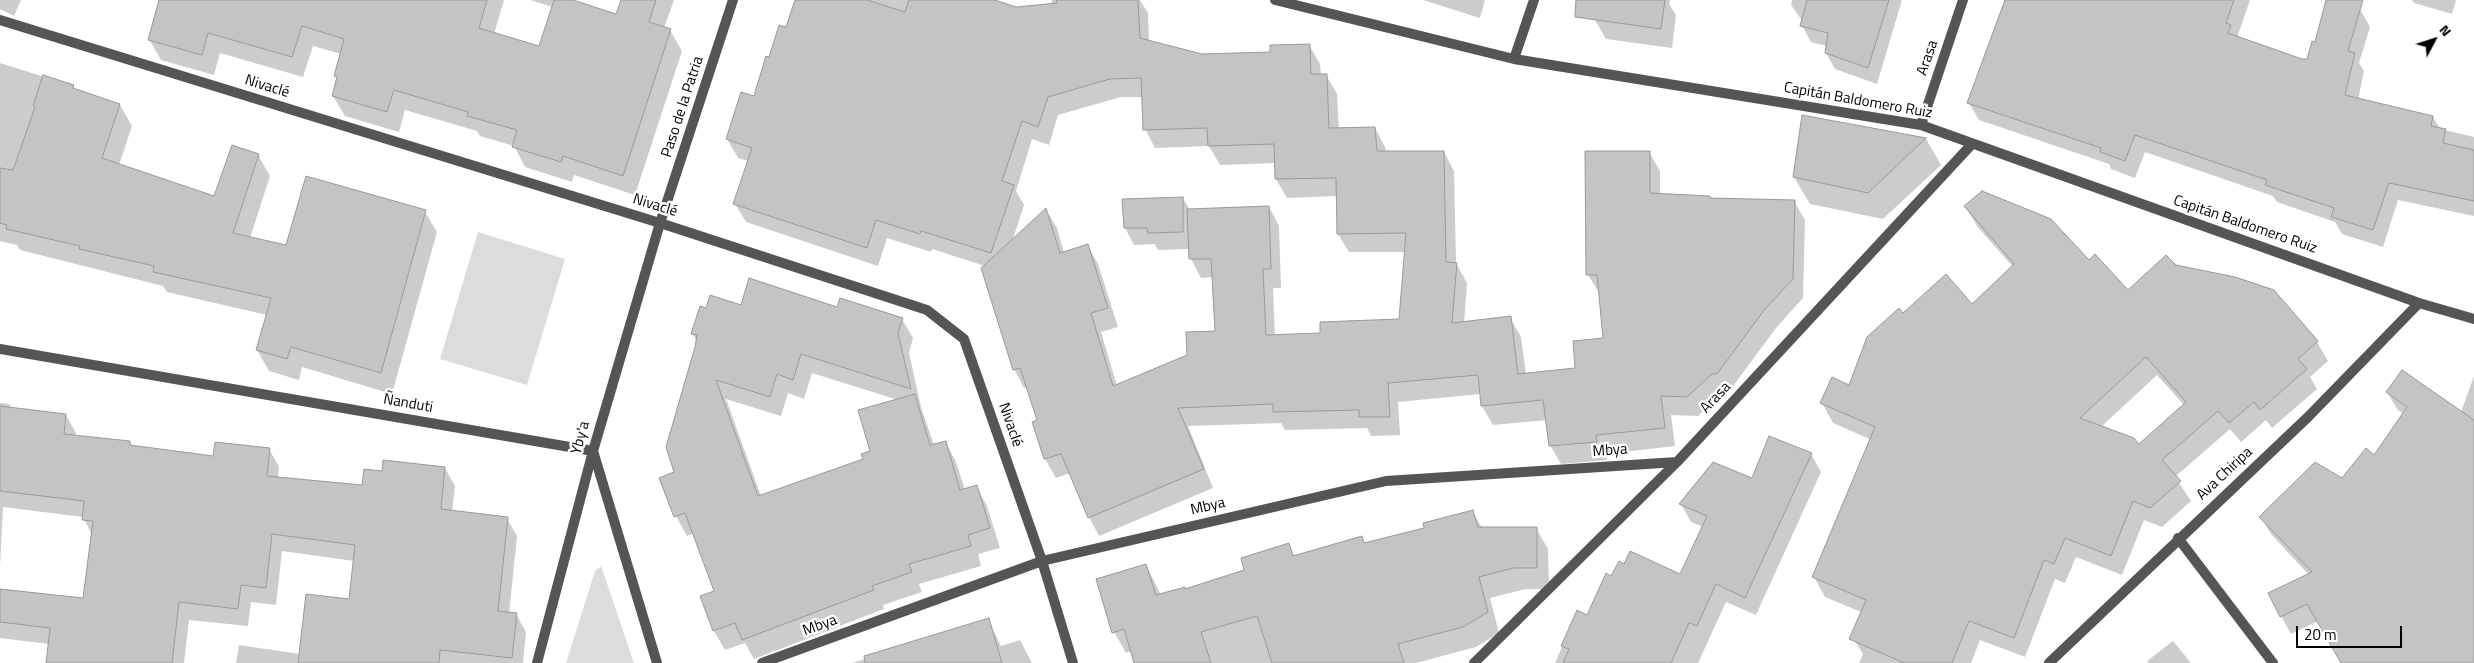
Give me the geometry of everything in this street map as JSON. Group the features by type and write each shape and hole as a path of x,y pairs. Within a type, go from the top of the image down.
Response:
{"street":[{"name":"Paso de la Patria","path":"660,223 733,0"},
{"name":"Capitán Baldomero Ruiz","path":"1275,0 1514,58 1921,125 2419,303 2474,319"},
{"path":"1514,58 1534,0"},
{"name":"Arasa","path":"1921,125 1963,0"},
{"name":"Nivaclé","path":"0,20 660,223 928,310 964,339 1042,561 1073,663"},
{"name":"Arasa","path":"1474,663 1677,462 1972,144"},
{"name":"Yby'a","path":"537,663 593,451 660,223"},
{"name":"Ava Chiripa","path":"2049,663 2308,416 2419,303"},
{"name":"Ñanduti","path":"0,349 593,451"},
{"path":"593,451 657,663"},
{"name":"Mbya","path":"762,663 1042,561 1386,481 1677,462"},
{"path":"2178,538 2273,663"}],"shaded area":[{"path":"478,232 565,259 527,385 440,359"},
{"path":"601,566 634,663 566,663 595,571"}],"building":[{"path":"159,0 487,0 479,28 539,46 554,0 573,0 616,14 621,0 656,0 649,22 671,29 623,176 563,156 561,162 512,147 517,130 467,116 468,112 394,90 387,112 332,96 337,77 334,76 344,39 302,26 292,57 208,33 202,55 148,40"},
{"path":"795,0 867,0 905,12 909,0 995,0 1016,7 1057,3 1056,0 1138,0 1140,38 1202,54 1270,52 1270,45 1310,44 1311,74 1327,74 1329,128 1375,127 1377,151 1444,151 1446,262 1457,263 1452,323 1511,316 1518,374 1575,368 1573,341 1603,338 1597,275 1586,275 1585,151 1650,151 1650,193 1710,196 1710,198 1795,200 1793,279 1765,309 1717,374 1712,374 1687,397 1661,396 1665,428 1596,435 1597,442 1549,446 1543,400 1481,406 1478,375 1388,383 1390,417 1359,417 1359,410 1273,412 1273,404 1178,408 1204,469 1088,518 1061,454 1044,459 1032,422 1037,420 1020,368 1013,370 981,268 1046,208 1060,253 1088,244 1108,308 1091,313 1113,386 1187,355 1186,332 1215,331 1211,259 1189,259 1187,209 1269,206 1271,269 1263,269 1266,335 1320,333 1320,322 1399,319 1406,233 1337,234 1336,178 1275,179 1274,144 1208,146 1207,128 1143,130 1141,78 1110,79 1048,97 1038,127 1022,121 1002,181 1014,185 991,253 921,231 920,234 876,220 867,248 733,204 752,148 726,139 741,92 754,96 766,56 769,57 779,25 786,27"},
{"path":"1576,0 1665,0 1661,29 1575,17"},
{"path":"1807,0 1889,0 1868,68 1825,53 1828,33 1800,26"},
{"path":"2005,0 2234,0 2226,23 2231,25 2228,33 2302,59 2307,59 2312,41 2315,42 2326,0 2363,0 2348,51 2355,53 2345,95 2433,116 2431,126 2446,129 2443,143 2474,150 2474,201 2389,183 2373,230 2331,217 2334,208 2265,185 2267,180 2135,135 2125,161 2100,152 2101,148 1967,103"},
{"path":"43,75 74,85 73,88 120,104 102,158 214,196 232,145 259,154 233,233 286,245 306,176 426,210 381,373 291,347 287,359 256,350 271,298 153,272 154,266 79,249 80,246 6,229 7,225 0,223 0,168 13,170 35,107 33,106"},
{"path":"1802,115 1926,138 1868,193 1793,177"},
{"path":"1982,191 2051,219 2089,260 2095,254 2128,290 2166,255 2176,265 2235,277 2274,290 2318,341 2298,359 2307,369 2260,410 2254,402 2229,423 2218,411 2162,460 2181,481 2150,508 2133,501 2111,556 2065,538 2054,564 2044,560 2014,638 1969,621 1952,663 1904,663 1849,639 1866,600 1812,577 1875,427 1820,403 1832,377 1849,385 1867,337 1899,308 1903,313 1946,274 1972,304 2014,264 1964,206","holes":["2146,357 2186,402 2139,444 2134,438 2080,418"]},
{"path":"1183,197 1183,232 1148,233 1147,228 1124,228 1122,199"},
{"path":"749,278 837,307 840,298 903,318 898,333 911,389 801,354 793,380 777,374 770,397 716,380 758,496 863,459 861,454 870,451 858,410 915,394 930,445 946,441 960,490 977,485 990,528 968,535 971,546 909,564 912,572 872,586 874,590 742,640 735,623 713,631 700,596 714,591 685,513 674,517 659,478 674,472 666,447 695,347 697,335 691,334 700,306 706,308 710,295 741,305"},
{"path":"2402,370 2474,420 2474,663 2341,663 2307,604 2280,617 2268,593 2312,572 2259,517 2315,462 2342,478 2366,448 2374,455 2407,407 2386,392"},
{"path":"0,406 66,414 64,434 130,441 130,445 213,456 215,442 270,448 267,476 362,485 364,469 382,471 383,460 445,467 441,509 508,517 498,611 517,613 512,658 440,650 439,663 298,663 306,594 349,599 355,545 272,534 266,588 241,585 238,609 179,602 172,663 46,663 50,628 0,622 0,589 83,598 93,521 82,520 84,501 0,491"},
{"path":"1769,436 1812,453 1745,598 1716,584 1697,626 1689,623 1671,663 1563,663 1569,649 1561,646 1577,610 1587,615 1606,573 1611,576 1619,561 1624,564 1630,551 1680,574 1707,516 1679,504 1713,462 1752,478"},
{"path":"1473,510 1478,527 1537,527 1537,568 1513,568 1479,577 1488,612 1463,627 1398,644 1404,663 1272,663 1257,616 1201,632 1211,663 1134,663 1124,629 1112,633 1096,579 1146,564 1156,595 1185,587 1185,589 1244,570 1241,558 1289,543 1293,556 1362,536 1364,543 1424,528 1423,523"},
{"path":"989,618 1002,663 865,663 864,656"}]}
